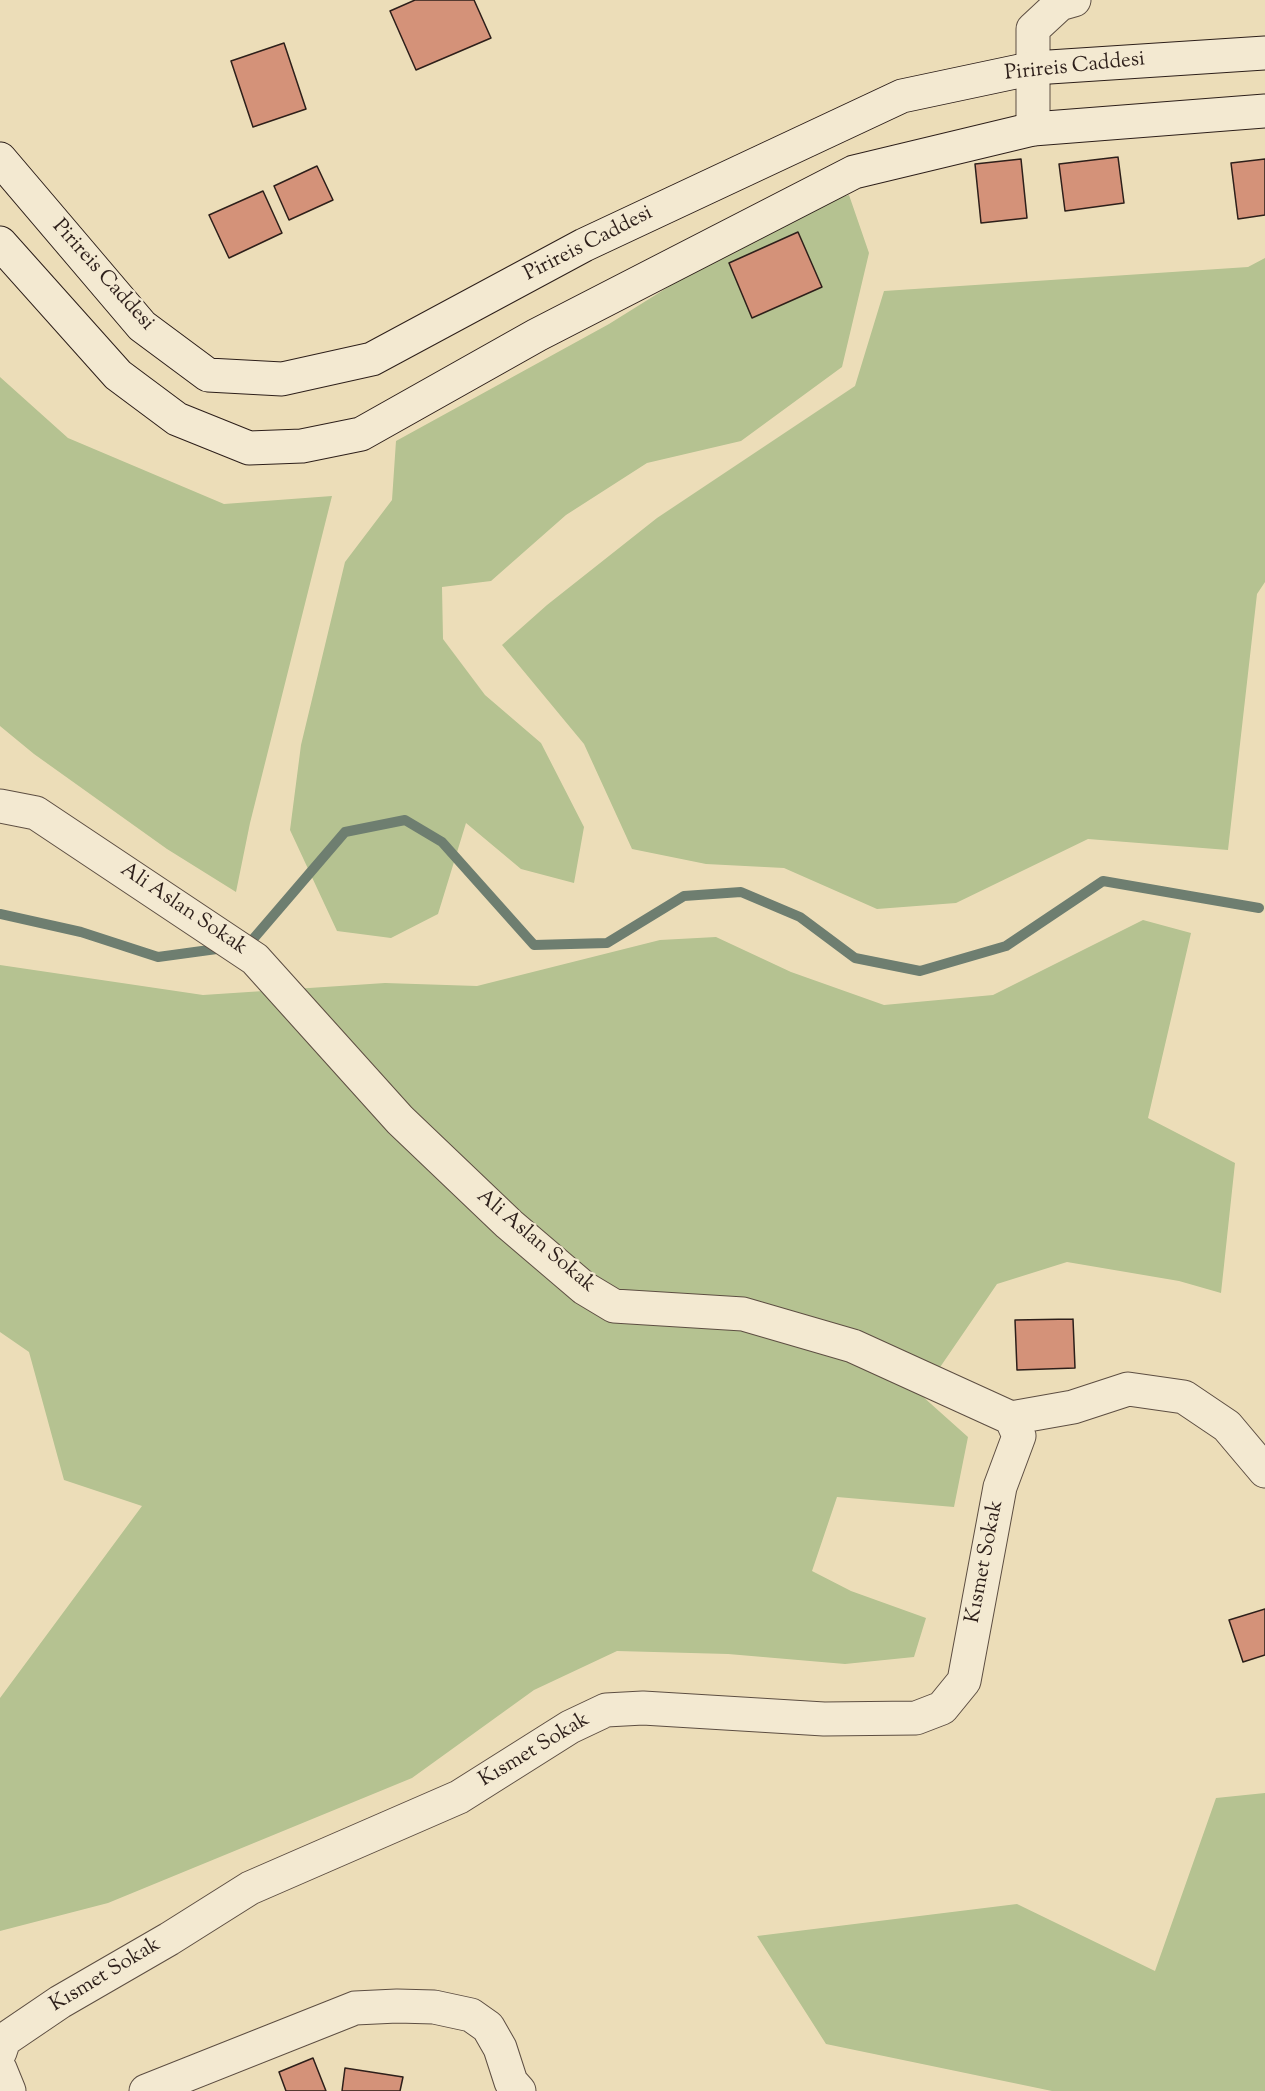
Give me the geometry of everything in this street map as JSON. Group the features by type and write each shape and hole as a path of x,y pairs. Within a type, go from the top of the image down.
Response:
{"street":[{"path":"1033,129 1033,29 1060,4 1074,0"},
{"name":"Pirireis Caddesi","path":"0,159 142,326 208,375 282,379 372,359 584,245 902,96 1034,68 1265,53"},
{"path":"0,243 118,375 177,419 249,448 302,446 361,434 537,335 854,172 1033,129 1265,111"},
{"path":"0,789 36,813"},
{"name":"Ali Aslan Sokak","path":"0,806 36,813 255,959 400,1120 509,1224 584,1288 614,1306 743,1314 854,1346 1011,1418"},
{"path":"1011,1418 1073,1407 1128,1389 1184,1397 1227,1426 1265,1471"},
{"name":"Kısmet Sokak","path":"0,2052 4,2040 60,2002 169,1939 250,1887 459,1797 570,1727 606,1710 643,1708 836,1719 916,1718 942,1708 964,1681 1000,1487 1019,1436 1011,1418"},
{"path":"146,2091 355,2008 398,2006 434,2007 471,2015 488,2027 500,2048 511,2082 519,2091"},
{"path":"0,2069 9,2091"}],"green space":[{"path":"849,195 869,253 842,367 741,441 647,463 566,515 491,581 442,587 443,639 485,695 541,743 584,827 574,883 521,869 466,823 438,914 391,938 337,931 290,830 301,745 345,562 392,500 396,441 609,324 790,211"},
{"path":"1265,258 1265,582 1257,594 1228,850 1088,839 956,903 877,909 784,868 706,864 632,849 584,744 502,645 547,605 657,518 855,386 884,291 1248,267"},
{"path":"0,377 68,438 224,504 332,496 250,823 236,892 167,849 34,754 0,726"},
{"path":"1143,920 1191,933 1148,1118 1235,1163 1221,1293 1179,1281 1067,1262 997,1284 921,1395 968,1437 954,1507 837,1497 812,1571 851,1591 926,1618 914,1657 845,1664 728,1654 617,1651 534,1690 412,1778 108,1903 0,1931 0,1698 142,1506 64,1480 29,1352 0,1332 0,965 203,995 385,983 477,986 660,940 716,937 791,972 884,1005 993,995"},
{"path":"1265,1793 1265,2091 1052,2091 826,2044 757,1936 1017,1904 1155,1971 1216,1798"}],"building":[{"path":"415,0 474,0 491,38 416,70 390,11"},
{"path":"284,43 306,109 253,127 231,61"},
{"path":"1118,157 1124,203 1065,211 1059,164"},
{"path":"1021,159 1027,218 981,223 975,164"},
{"path":"1265,159 1265,215 1238,219 1231,163"},
{"path":"317,166 333,200 289,220 274,186"},
{"path":"263,191 282,233 229,258 209,215"},
{"path":"798,232 822,287 752,318 729,263"},
{"path":"1073,1319 1075,1368 1017,1370 1015,1320"},
{"path":"1265,1609 1265,1655 1243,1662 1229,1620"},
{"path":"313,2058 326,2091 286,2091 279,2072"},
{"path":"345,2068 403,2077 400,2091 342,2091"}],"waterway":[{"path":"243,946 248,945 345,832 405,820 442,842 534,945 607,943 684,896 741,892 800,917 855,958 920,971 1006,946 1103,881 1259,908"},
{"path":"0,914 81,932 158,957 224,948"}]}
